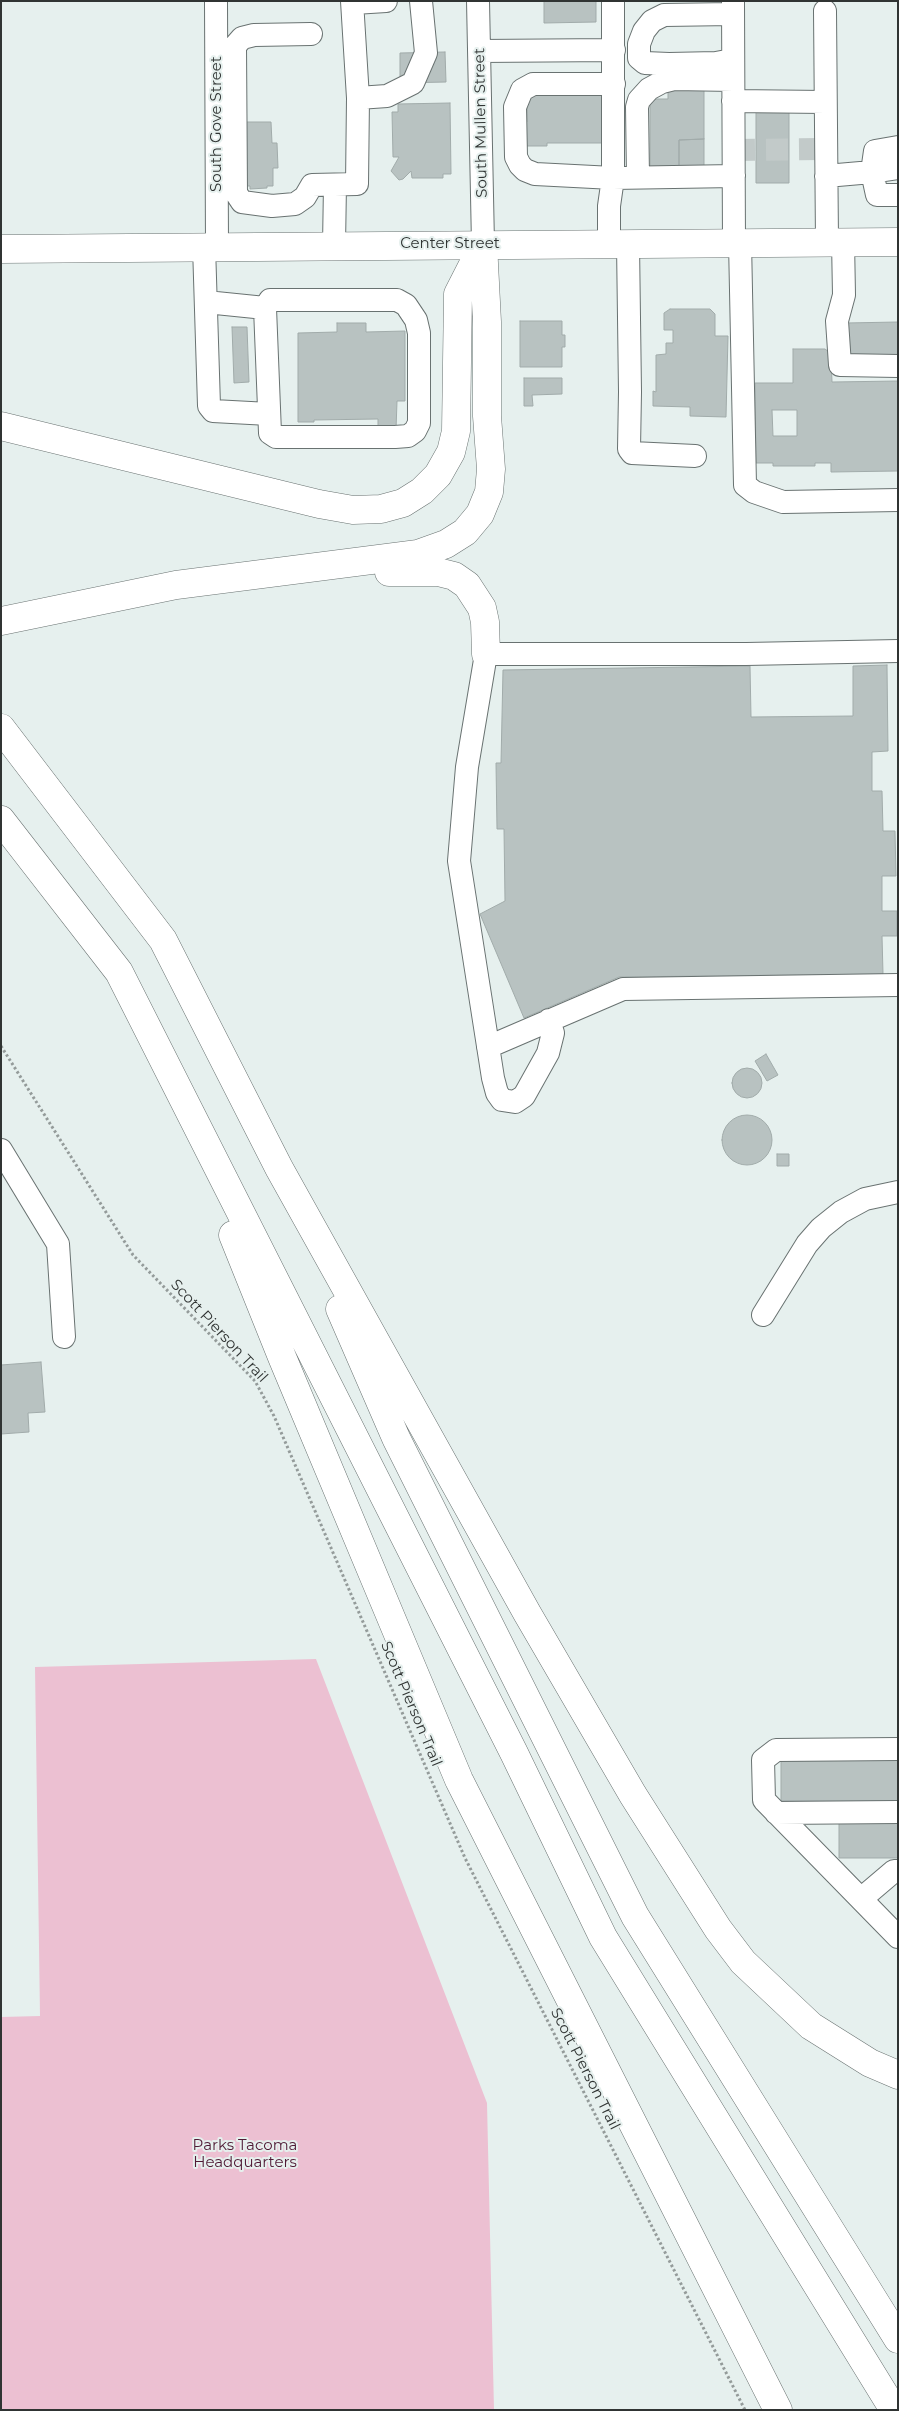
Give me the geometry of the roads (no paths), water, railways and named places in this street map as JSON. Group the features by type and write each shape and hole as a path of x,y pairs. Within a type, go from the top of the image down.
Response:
{"main road":[{"name":"Center Street","path":"1,249 898,242"},
{"path":"1,426 318,504 353,510 381,508 403,503 422,491 438,474 451,452 456,431 458,294 483,244"},
{"path":"1,621 176,585 338,566 418,554 446,544 465,532 480,514 489,492 491,469 487,416 487,322 483,244"},
{"path":"338,566 380,573 438,572 454,576 467,585 482,608 486,622 486,654"},
{"path":"1,728 163,940 280,1168 522,1605 716,1940 735,1968 778,2017 825,2054 874,2083 898,2092"},
{"path":"1,820 119,972 505,1735 603,1937 894,2410"},
{"path":"169,1073 282,1357 459,1780 778,2410"},
{"path":"280,1168 396,1438 636,1916 898,2339"},
{"path":"633,1795 718,1929 744,1962 811,2026 870,2063 898,2075"}],"street":[{"name":"South Gove Street","path":"216,1 211,246 206,302 209,406 213,411 269,414"},
{"path":"311,34 254,34 242,38 235,46 236,194 242,202 272,206 295,204 305,197 312,185 357,184 358,98 353,2 386,1"},
{"path":"358,98 387,96 412,83 426,53 421,1"},
{"name":"South Mullen Street","path":"478,1 483,244"},
{"path":"613,1 613,178 609,206 618,244 630,392 629,449 632,453 695,456"},
{"path":"733,80 716,63 644,63 639,58 639,44 644,31 652,21 664,16 732,7 733,80 734,176 738,242 745,485 754,492 783,502 898,500"},
{"path":"825,11 826,176 844,295 837,321 840,365 898,366"},
{"path":"479,51 614,50"},
{"path":"638,177 636,107 639,100 649,89 662,82 674,80 733,80 826,102"},
{"path":"614,84 533,84 522,90 515,107 516,156 525,170 535,174 613,178 734,176"},
{"path":"898,147 875,151 872,172 877,196 898,195"},
{"path":"826,176 898,168"},
{"path":"334,245 335,185"},
{"path":"270,300 396,300 406,305 416,320 419,333 419,423 415,431 408,436 276,437 270,433 269,414 265,308 270,300"},
{"path":"206,302 265,308"},
{"path":"549,1020 553,1033 548,1053 524,1096 518,1101 504,1101 498,1096 488,1047 459,861 467,768 486,654 746,654 898,651"},
{"path":"488,1047 623,988 898,985"},
{"path":"1,1150 58,1244 64,1337"},
{"path":"763,1315 807,1244 841,1212 865,1200 898,1192"},
{"path":"898,1748 776,1750 764,1760 764,1800 898,1936"},
{"path":"776,1813 898,1812"},
{"path":"861,1899 894,1870 898,1870"}],"tunnel":[{"path":"733,150 826,149"}],"park label":[{"name":"Parks Tacoma Headquarters","path":"245,2154"}]}
